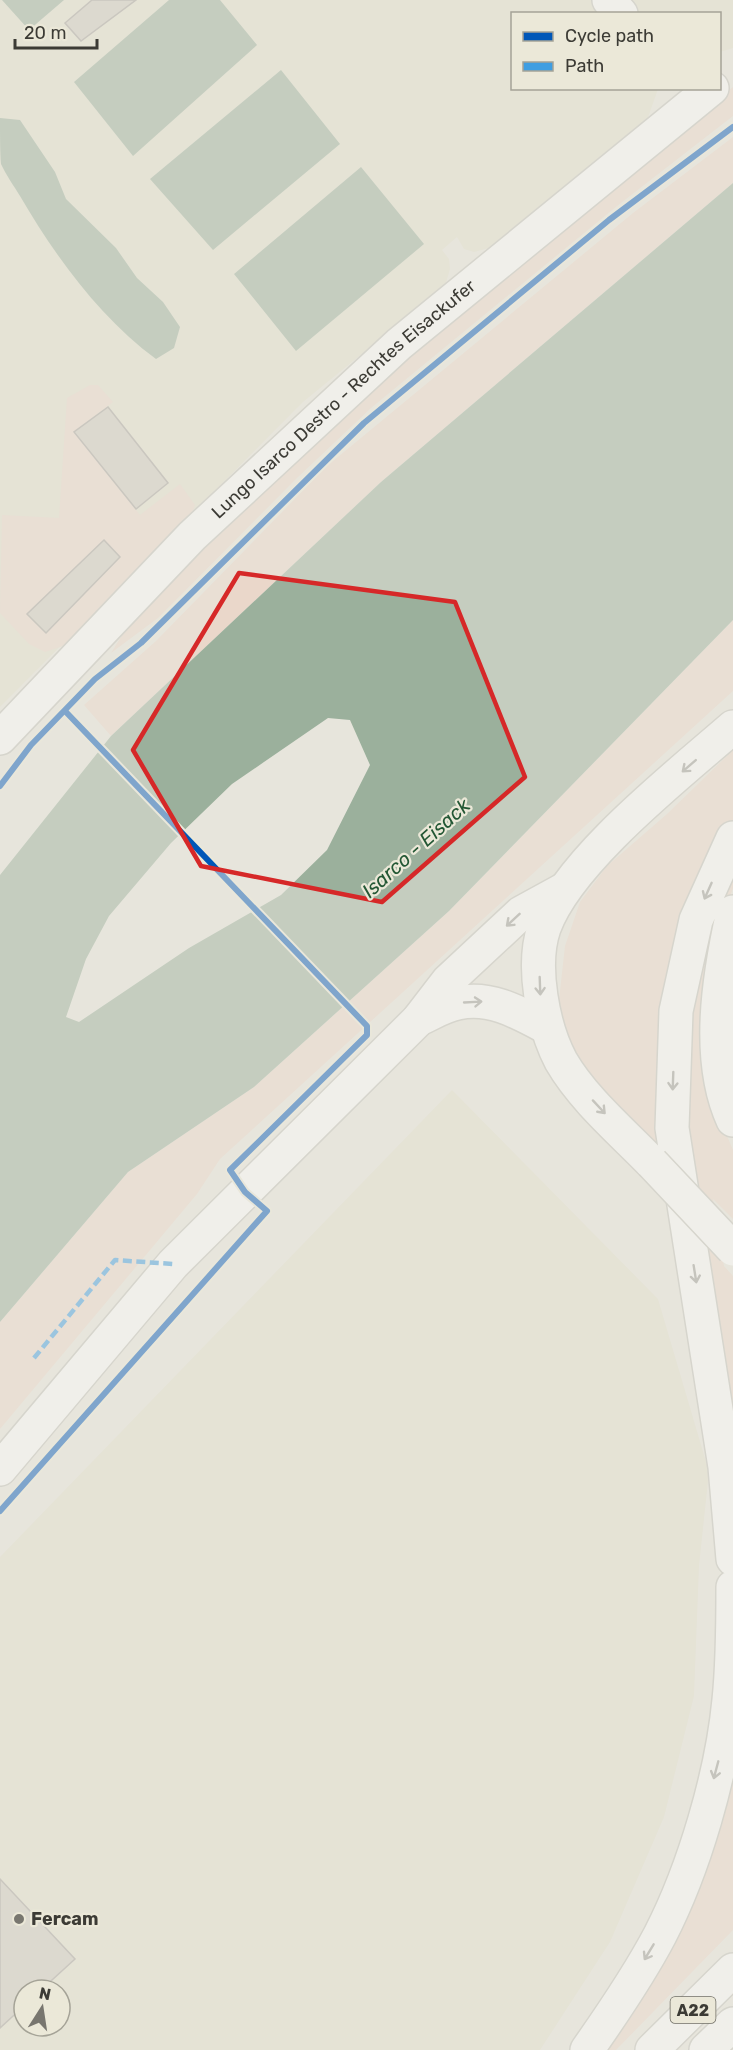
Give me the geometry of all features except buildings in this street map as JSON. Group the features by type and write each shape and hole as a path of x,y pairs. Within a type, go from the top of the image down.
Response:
{"main road":[{"path":"609,0 619,12"},
{"name":"Lungo Isarco Destro - Rechtes Eisackufer","path":"0,738 192,536 399,344 704,90"},
{"path":"0,1469 172,1264 418,1020 448,981 521,913 563,890 652,798 733,727"},
{"path":"733,838 696,920 676,1011 672,1128 725,1467 733,1559"},
{"path":"563,890 543,930 540,966 546,1027 562,1062 583,1090 733,1249"},
{"path":"733,912 723,957 717,1006 717,1052 729,1111 733,1120"},
{"path":"418,1020 457,1003 486,1001 516,1010 546,1027"},
{"path":"717,1006 733,1043"},
{"path":"587,2050 616,2008 660,1934 697,1845 722,1749 729,1701 733,1587"},
{"name":"A22","path":"652,2050 733,1970"},
{"name":"A22","path":"706,2050 733,2024"}],"highlighted area":[{"path":"239,573 455,602 525,777 382,902 201,866 133,750"}],"shaded area":[{"path":"0,0 733,0 733,48 721,52 721,12 511,12 511,90 658,90 646,123 489,248 474,252 464,249 457,237 442,250 449,259 450,269 445,286 303,402 0,707"},
{"path":"733,87 733,116 617,206 371,408 297,478 158,618 111,653 126,629 188,561 361,392"},
{"path":"733,137 733,183 381,482 111,736 84,705 156,641 327,466 633,213"},
{"path":"90,385 98,385 113,402 74,432 140,515 180,484 195,505 191,517 63,646 45,652 29,644 0,613 2,515 59,518 67,398"},
{"path":"733,620 733,691 220,1159 197,1194 0,1429 0,1322 128,1172 254,1087 449,911"},
{"path":"733,750 733,822 711,854 668,1157 586,1074 571,1048 562,1024 559,1000 565,946 580,902 607,866 667,814"},
{"path":"733,864 733,888 712,949 718,1115 733,1150 733,1219 713,1199 724,1266 733,1276 733,1417 708,1249 690,1174 687,1084 689,1024 704,937"},
{"name":"Fercam","path":"452,1090 658,1299 709,1472 699,1566 694,1696 664,1817 610,1942 540,2050 0,2050 0,1557"},
{"path":"733,1758 733,1930 616,2050 605,2050"}],"water":[{"path":"2,0 64,0 29,30"},
{"path":"169,0 220,0 257,45 133,156 74,82"},
{"path":"281,70 340,144 213,250 150,179"},
{"path":"0,118 20,120 55,172 66,199 116,248 137,278 163,302 180,327 174,348 156,359 116,325 80,285 48,241 1,164"},
{"path":"361,167 424,244 296,351 234,274"},
{"name":"Isarco - Eisack","path":"733,183 733,620 449,911 254,1087 128,1172 0,1322 0,875 111,736 381,482","holes":["328,718 350,720 370,765 327,850 281,895 189,948 79,1022 66,1017 86,959 109,916 171,843 232,784"]}],"marked path":[{"path":"34,1358 115,1260 173,1264"}],"cycle path":[{"path":"0,786 31,745 95,679 141,643 364,423 609,220 733,127"},
{"path":"0,1511 267,1211 245,1192 230,1170 367,1035 367,1026 65,711"}],"place":[{"name":"Fercam","path":"19,1919"}]}
